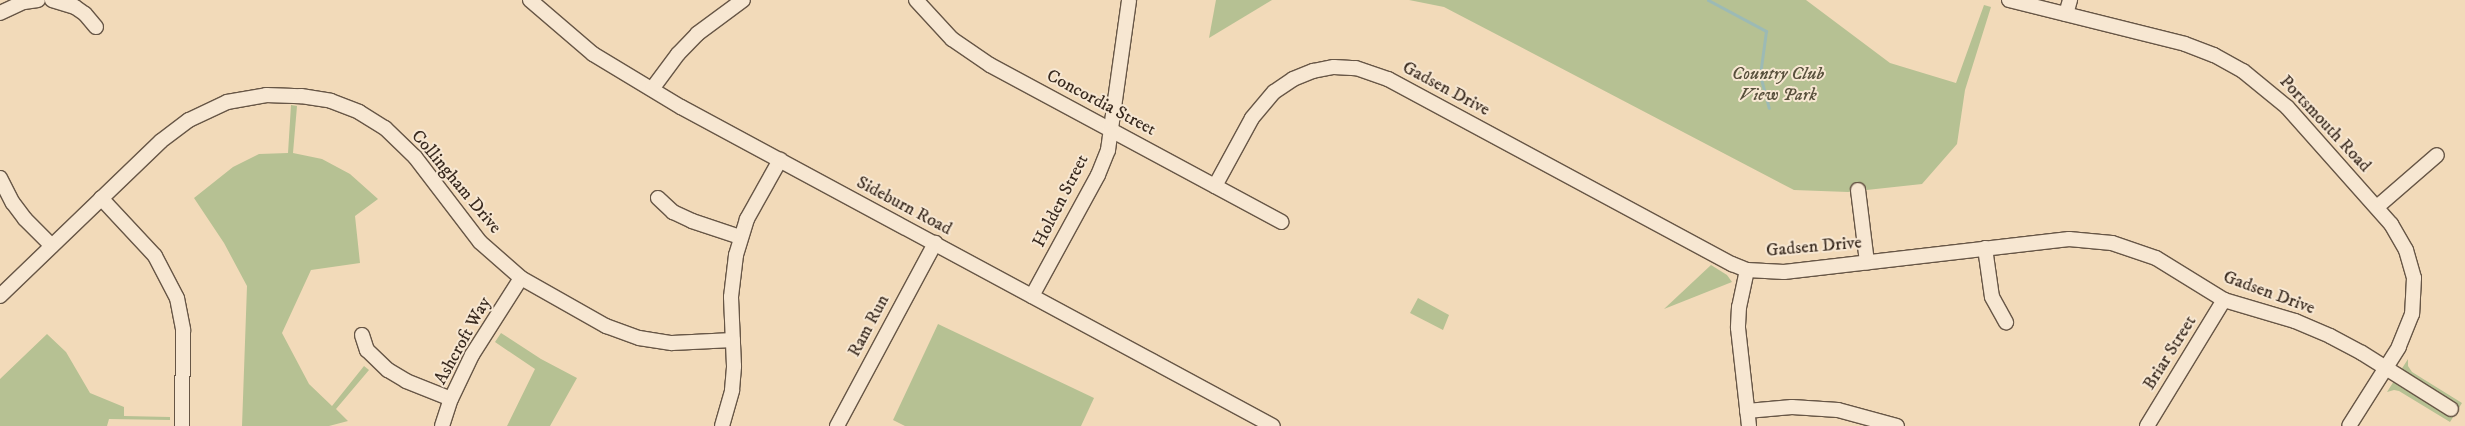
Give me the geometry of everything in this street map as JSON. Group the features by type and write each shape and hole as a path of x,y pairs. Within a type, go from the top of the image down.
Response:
{"street":[{"path":"0,13 24,2 38,0"},
{"path":"52,0 75,7 85,14 96,27"},
{"name":"Sideburn Road","path":"530,0 594,54 652,89 1273,426"},
{"path":"652,89 678,54 697,34 743,0"},
{"name":"Concordia Street","path":"916,0 932,19 971,53 1282,222"},
{"name":"Holden Street","path":"1032,296 1098,175 1108,150 1129,0"},
{"name":"Portsmouth Road","path":"2008,0 2185,44 2214,55 2244,71 2287,107 2391,224 2406,250 2414,278 2409,324 2399,347 2349,426"},
{"path":"2066,14 2070,0"},
{"name":"Gadsen Drive","path":"1215,186 1252,118 1274,92 1293,79 1313,71 1334,67 1356,68 1388,79 1726,261 1747,270 1784,272 2069,239 2112,243 2156,258 2224,300 2295,322 2330,336 2386,368 2451,409"},
{"name":"Collingham Drive","path":"0,296 161,141 189,120 227,102 266,95 301,96 331,101 359,112 384,128 415,156 480,242 522,278 606,326 639,338 672,343 733,340"},
{"path":"2377,207 2437,155"},
{"path":"722,426 732,390 733,340 731,297 740,237 780,160"},
{"path":"0,178 21,214 52,246"},
{"path":"1858,190 1867,262"},
{"path":"101,198 155,256 177,298 183,330 182,426"},
{"path":"658,198 673,212 692,222 740,237"},
{"name":"Ram Run","path":"837,426 935,243"},
{"path":"1985,248 1992,297 2006,322"},
{"path":"1747,270 1739,307 1738,328 1749,426"},
{"name":"Ashcroft Way","path":"442,426 451,399 472,355 522,278"},
{"name":"Briar Street","path":"2147,426 2224,300"},
{"path":"362,335 367,350 388,370 406,381 451,399"},
{"path":"1747,411 1792,407 1838,410 1897,426"}],"green space":[{"path":"1216,0 1272,0 1209,38"},
{"name":"Country Club View Park","path":"1409,0 1806,0 1890,63 1956,83 1984,5 1991,7 1965,90 1957,144 1922,184 1848,192 1794,190 1444,7"},
{"path":"291,105 297,106 293,153 322,159 350,174 378,199 355,216 360,263 311,270 282,333 309,384 332,406 364,366 369,370 336,409 348,421 329,426 242,426 247,286 224,243 194,198 233,167 259,154 288,153"},
{"path":"1711,265 1727,275 1732,282 1664,309"},
{"path":"1418,298 1449,315 1443,330 1410,313"},
{"path":"938,324 1094,398 1081,426 905,426 893,420"},
{"path":"501,333 541,359 577,378 550,426 507,426 535,369 495,342"},
{"path":"47,334 66,352 90,393 124,407 124,416 170,417 170,420 109,419 107,426 0,426 0,379"},
{"path":"2408,359 2408,366 2412,372 2462,403 2450,422 2399,391 2387,392"}],"waterway":[{"path":"1708,0 1766,31 1760,75 1769,108"}]}
